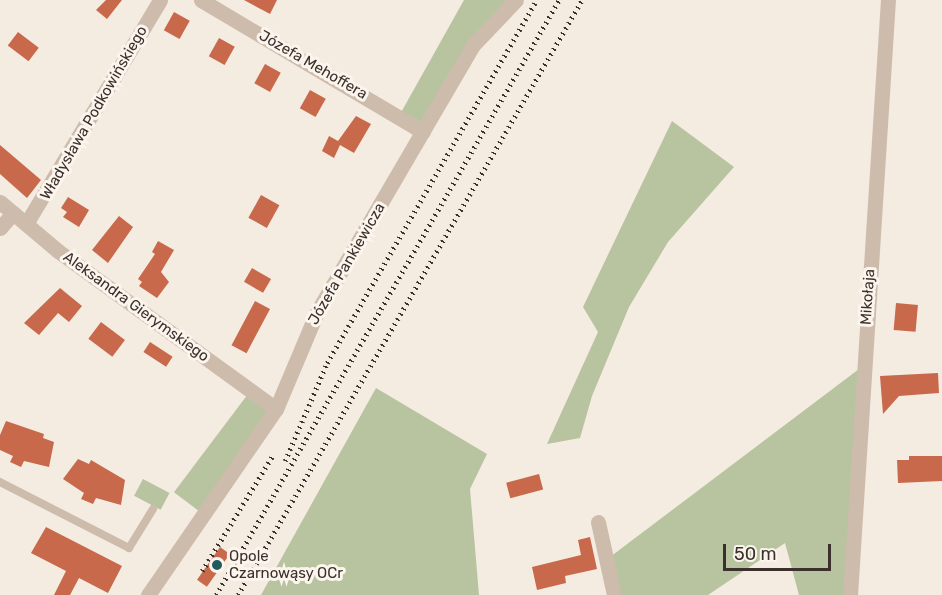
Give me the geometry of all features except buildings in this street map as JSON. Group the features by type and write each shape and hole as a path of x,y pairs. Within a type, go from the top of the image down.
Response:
{"street":[{"name":"Władysława Podkowińskiego","path":"26,224 160,0"},
{"name":"Józefa Mehoffera","path":"201,0 423,132"},
{"name":"Józefa Pankiewicza","path":"148,595 276,409 317,312 473,45 516,0"},
{"name":"Mikołaja","path":"850,595 888,0"},
{"name":"Aleksandra Gierymskiego","path":"0,202 26,224 276,409"},
{"path":"0,228 13,213"},
{"path":"598,522 614,595"}],"lane":[{"path":"0,482 129,548 153,509"}],"green space":[{"path":"464,0 516,0 499,19 423,132 399,116"},
{"path":"672,121 734,167 668,242 629,307 592,396 580,438 547,444 598,332 583,307"},
{"path":"863,366 850,595 799,595 785,543 708,595 614,595 606,560"},
{"path":"376,388 487,454 470,489 479,595 261,595"},
{"path":"251,390 276,409 199,511 174,492"},
{"path":"143,479 169,493 161,510 134,496"}],"railway":[{"path":"285,461 327,363 537,0"},
{"path":"216,595 559,0"},
{"path":"238,595 582,0"},
{"path":"202,571 273,455"}],"place":[{"name":"Opole Czarnowąsy OCr","path":"217,565"}]}
